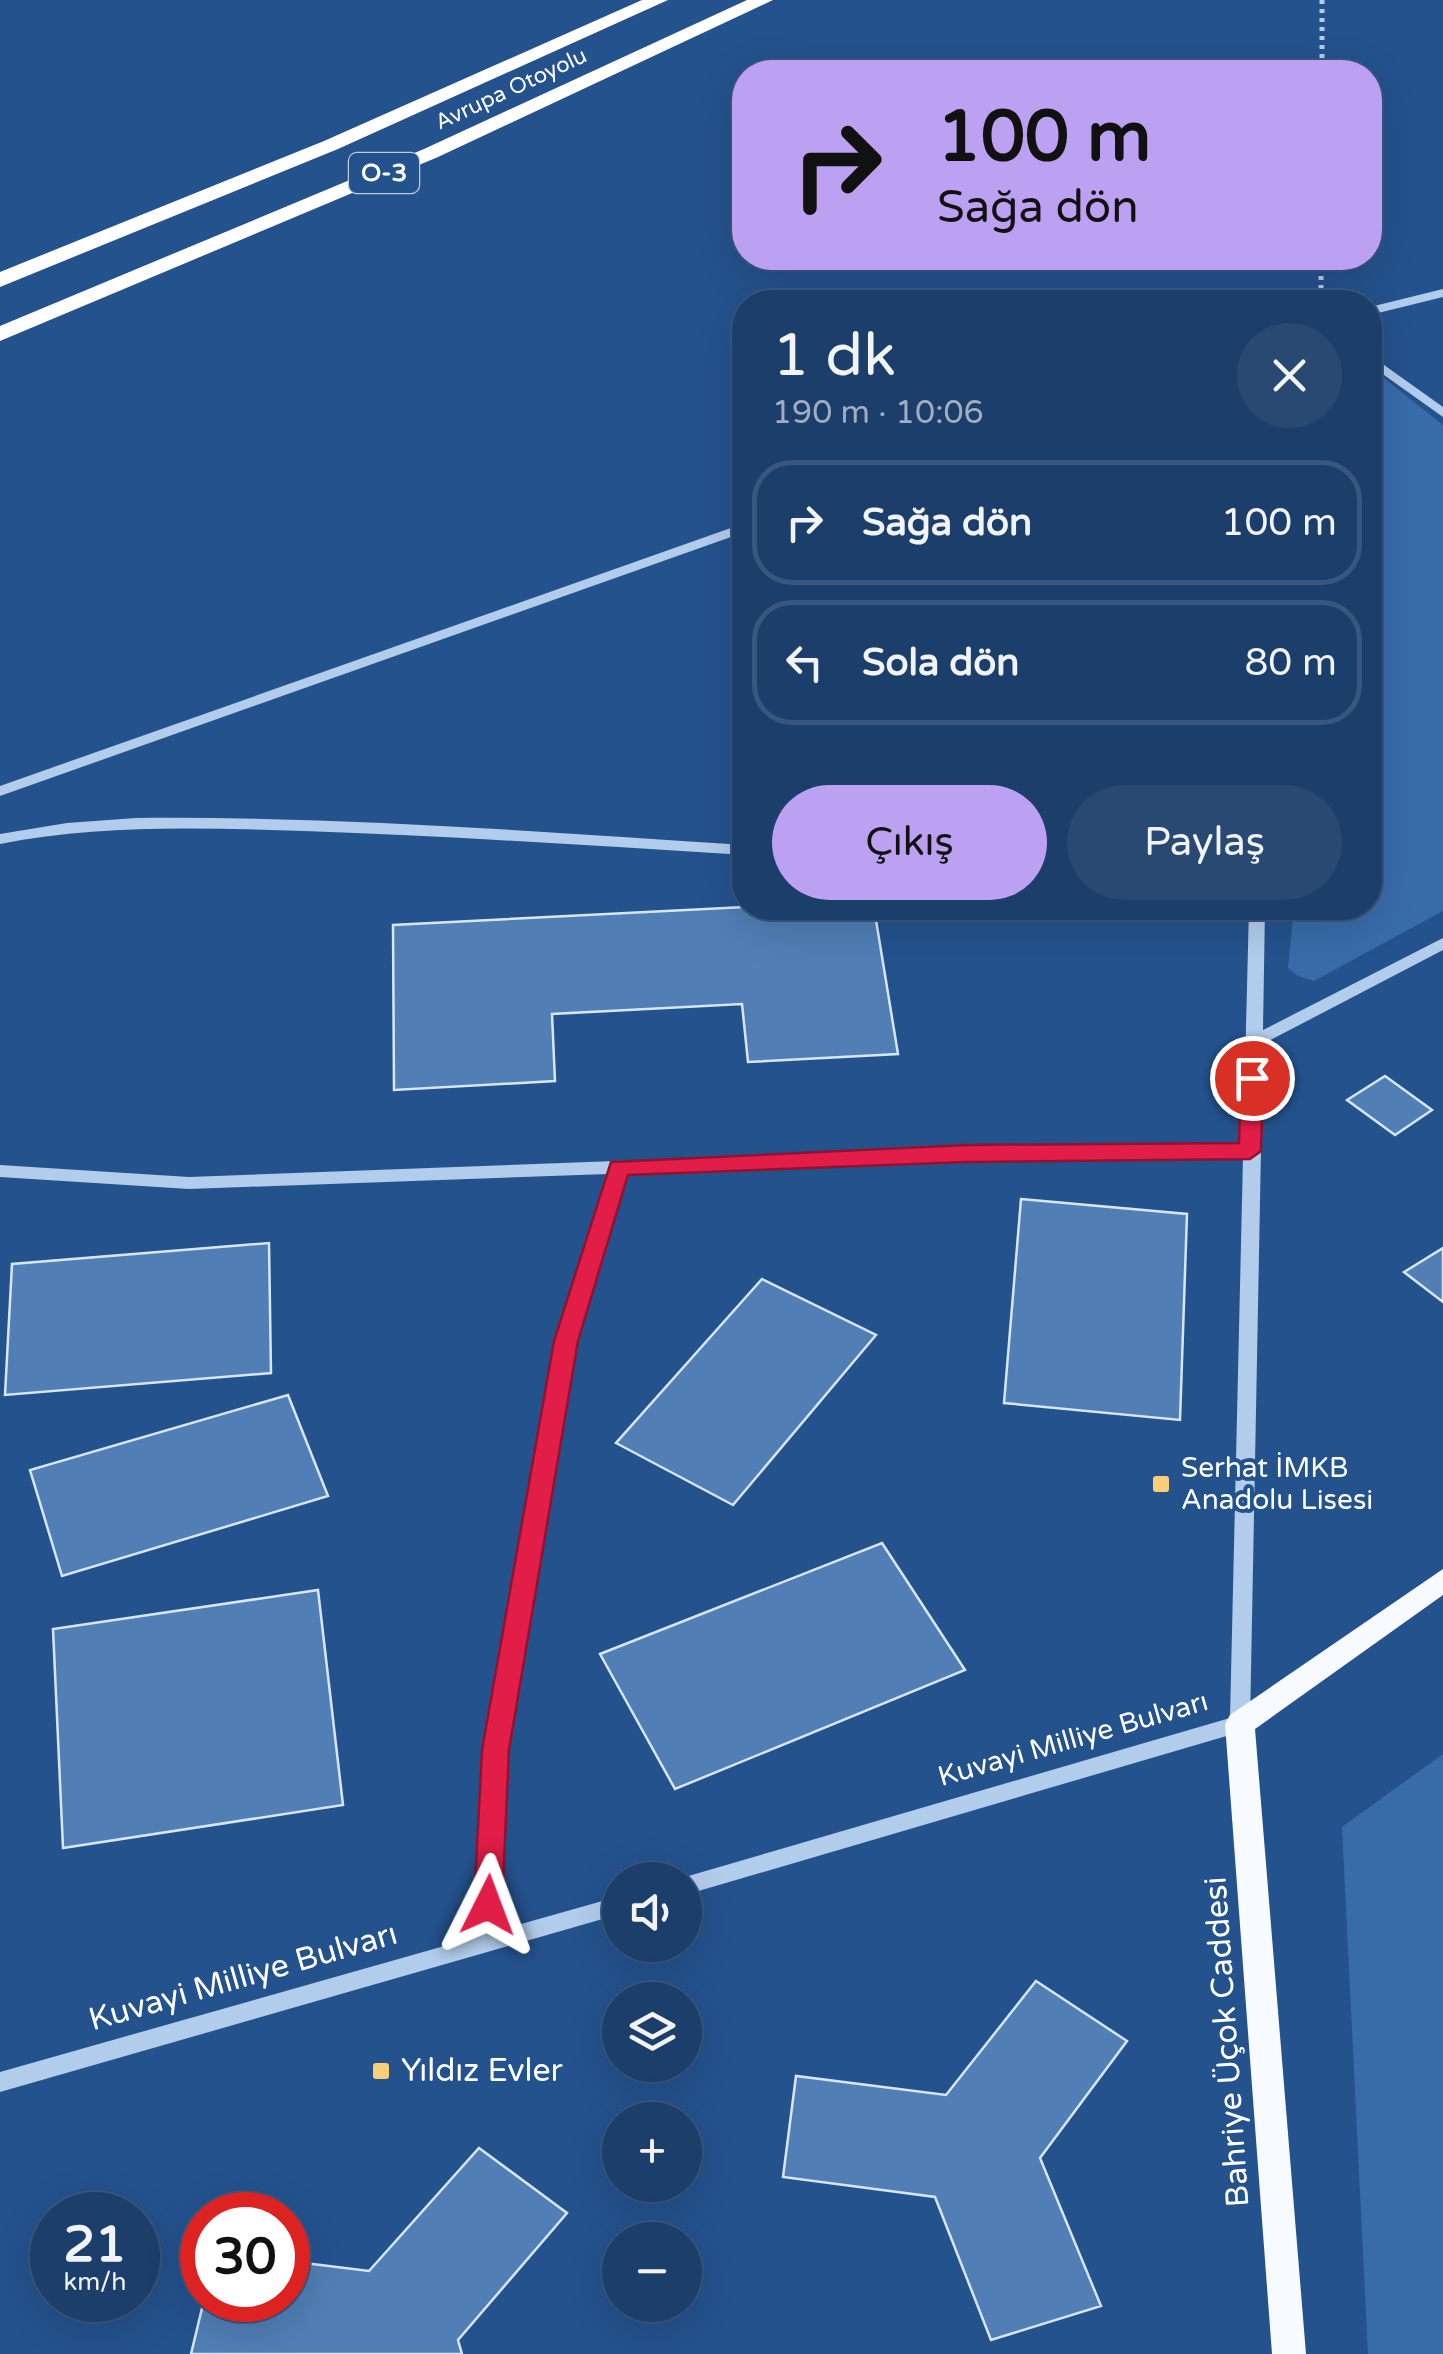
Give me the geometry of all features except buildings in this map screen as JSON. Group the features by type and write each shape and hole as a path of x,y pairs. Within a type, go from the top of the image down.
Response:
{"highway":[{"name":"Avrupa Otoyolu","path":"0,280 331,146 658,0"},
{"name":"Avrupa Otoyolu","path":"0,334 431,154 763,0"}],"main road":[{"name":"Kuvayi Milliye Bulvarı","path":"1240,1724 1443,1580"},
{"name":"Bahriye Üçok Caddesi","path":"1240,1724 1289,2354"}],"street":[{"path":"1382,308 1443,292"},
{"path":"1382,368 1443,413"},
{"path":"0,791 732,532"},
{"path":"0,839 49,828 231,824 398,828 732,849"},
{"path":"1240,1724 1258,920"},
{"path":"1253,1042 1443,943"},
{"path":"0,1171 189,1183 966,1154 1250,1151"},
{"path":"486,1944 495,1750 566,1341 619,1168"},
{"name":"Kuvayi Milliye Bulvarı","path":"702,1881 1240,1724"},
{"name":"Kuvayi Milliye Bulvarı","path":"0,2082 602,1910"}],"path":[{"path":"1322,0 1322,60"}],"shaded area":[{"path":"1382,377 1443,425 1443,911 1314,981 1288,968 1293,920 1382,920"},
{"path":"1443,1754 1443,2354 1368,2354 1342,1827"}],"place":[{"name":"Serhat İMKB Anadolu Lisesi","path":"1161,1484"},
{"name":"Yıldız Evler","path":"381,2071"}],"route":[{"path":"488,1905 495,1750 566,1341 619,1168 966,1154 1250,1151 1252,1078"}]}
